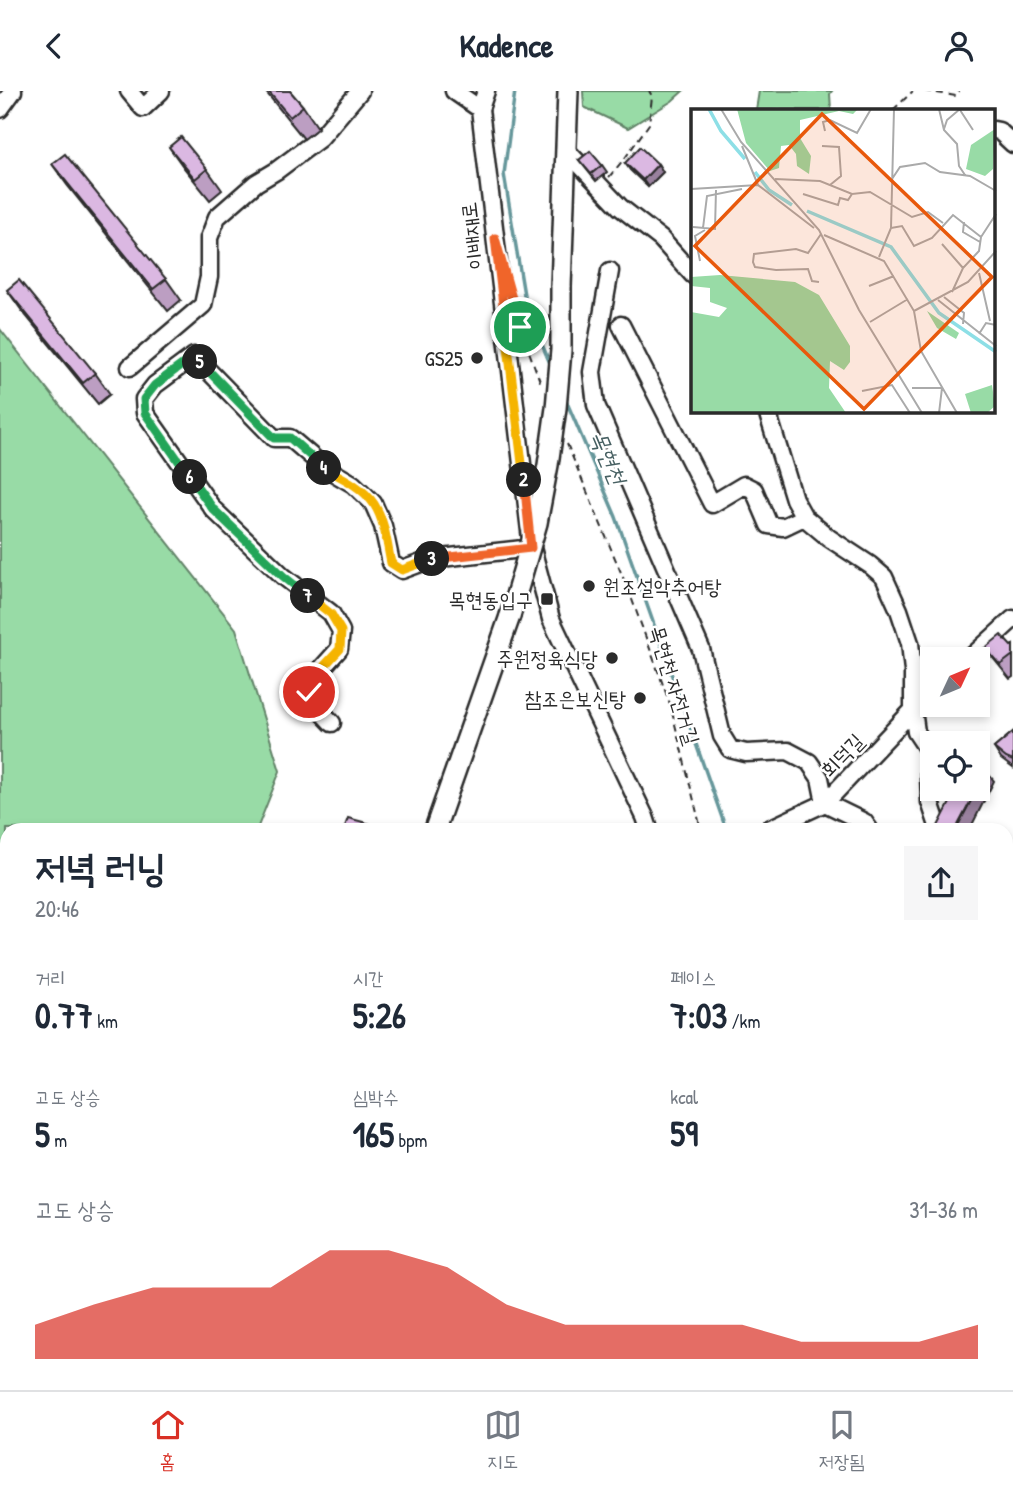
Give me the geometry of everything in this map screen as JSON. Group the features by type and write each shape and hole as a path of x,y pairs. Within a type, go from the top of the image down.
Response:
{"main road":[{"path":"437,823 510,616 537,523 548,465 561,350 568,91"}],"street":[{"path":"0,109 13,91"},
{"path":"129,91 143,108 161,91"},
{"path":"130,367 203,305 209,277 209,238 217,217 256,183 320,138 360,91"},
{"path":"454,91 480,109"},
{"name":"이배재로","path":"486,91 480,109 531,548 551,619 646,823"},
{"path":"996,130 1013,144"},
{"path":"566,150 620,207 662,239 691,273"},
{"path":"610,271 592,372 596,405 701,649 722,736 730,748 746,753 788,751 808,762 820,778 825,803 865,823"},
{"path":"621,324 712,504 744,485 754,490 769,525 783,527 803,517"},
{"path":"332,723 314,704 309,692 314,677 340,649 341,631 331,614 283,576 213,509 145,413 144,399 155,385 194,356 274,438 290,438 324,467 353,484 373,503 383,526 391,563 402,570 432,559 531,548"},
{"path":"768,413 793,499 803,517 884,577 899,610 910,643 913,711 916,731 928,750 930,802 937,823"},
{"path":"982,647 1013,619"},
{"name":"회덕길","path":"782,823 825,803 920,704"}],"path":[{"path":"601,186 649,124 652,96 649,91"},
{"path":"893,109 913,91"},
{"path":"925,91 956,96 960,91"},
{"path":"520,327 545,393"},
{"name":"목현천 자전거길","path":"567,444 630,594 670,704 700,823"}],"green space":[{"path":"583,91 683,91 672,101 628,128 584,107"},
{"path":"759,91 832,91 831,109 756,109"},
{"path":"0,329 236,629 280,771 259,823 0,823"}],"building":[{"path":"268,91 290,91 303,106 290,117"},
{"path":"181,137 207,169 195,179 169,147"},
{"path":"640,147 658,164 643,180 625,163"},
{"path":"590,151 602,165 591,174 579,160"},
{"path":"65,154 166,279 153,289 52,164"},
{"path":"19,280 95,373 83,383 7,290"},
{"path":"1001,635 1013,645 1013,655 1000,665 990,654 990,647 986,647"},
{"path":"1013,732 1013,761 994,748"},
{"path":"951,801 971,801 959,823 940,823"},
{"path":"348,818 367,823 346,823"}],"waterway":[{"name":"목현천","path":"515,91 504,174 526,307 552,368"},
{"name":"목현천","path":"565,398 616,517 724,823"}],"place":[{"name":"GS25","path":"477,358"},
{"name":"원조설악추어탕","path":"589,586"},
{"name":"목현동입구","path":"547,599"},
{"name":"주원정육식당","path":"612,658"},
{"name":"참조은보신탕","path":"640,698"}],"route":[{"path":"309,692 314,677 340,649 341,631 331,614 283,576 213,509 145,413 144,399 155,385 194,356 274,438 290,438 324,467 353,484 373,503 383,526 391,563 402,570 432,559 531,548 495,238 520,327"}]}
